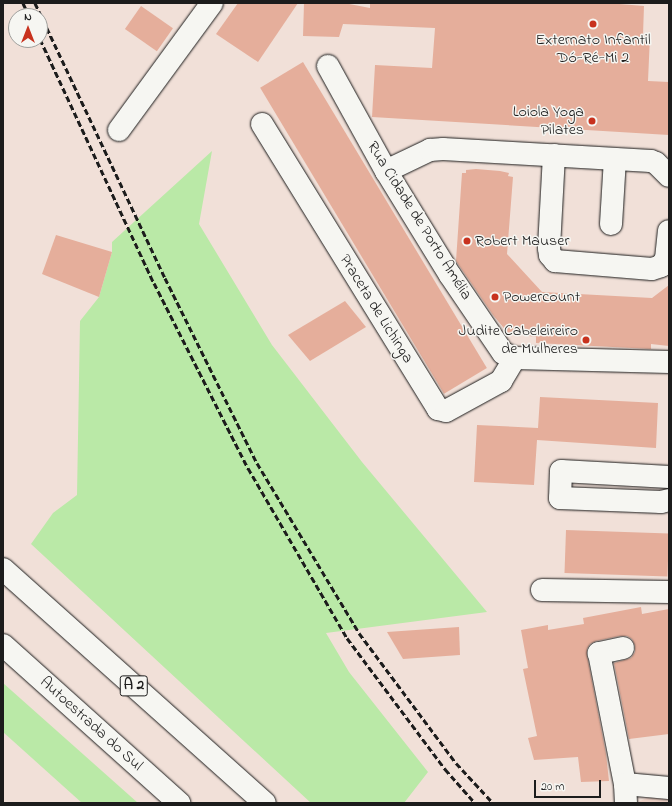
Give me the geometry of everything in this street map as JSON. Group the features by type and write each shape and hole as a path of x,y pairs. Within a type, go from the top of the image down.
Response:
{"main road":[{"path":"119,130 212,3"},
{"name":"Rua Cidade de Porto Amélia","path":"328,66 386,171 499,349 505,355 515,358 669,362"},
{"name":"Praceta de Lichinga","path":"262,124 438,409 446,412 501,381 515,358"},
{"path":"386,171 425,152 437,149 654,162 669,176"},
{"path":"554,156 549,248 550,255 555,261 652,269 660,266 666,259 669,231"},
{"path":"611,224 615,159"},
{"path":"669,477 561,471 560,498 660,502 669,500"},
{"name":"A 2","path":"3,569 265,803"},
{"path":"542,590 669,592"},
{"name":"Autoestrada do Sul","path":"3,645 179,803"},
{"path":"623,648 600,653 626,793 669,788"}],"shaded area":[{"path":"651,796 669,797 669,803 636,803"}],"green space":[{"path":"212,151 199,224 272,345 362,462 487,612 326,633 349,672 428,772 404,803 311,803 31,544 53,513 77,495 80,321 99,297 112,252 112,242"},
{"path":"3,683 138,803 82,803 3,732"}],"building":[{"path":"238,3 298,3 258,62 216,34"},
{"path":"304,3 344,3 370,8 370,3 607,3 644,6 643,35 650,36 648,81 669,82 669,135 372,117 375,65 432,68 435,28 343,24 339,37 303,36"},
{"path":"141,6 173,28 157,51 125,29"},
{"path":"303,62 487,368 444,394 260,88"},
{"path":"476,169 500,171 509,173 508,176 513,177 507,254 542,292 652,298 669,285 669,346 651,344 651,349 536,343 536,337 508,333 493,315 456,261 462,173 466,173 466,170"},
{"path":"56,235 112,252 99,297 42,274"},
{"path":"345,301 366,327 310,361 288,335"},
{"path":"540,397 658,403 656,448 537,440 534,485 474,482 477,425 538,428"},
{"path":"566,530 669,534 667,577 564,573"},
{"path":"641,607 642,614 669,609 669,734 629,739 614,663 631,658 635,652 635,646 632,639 627,636 620,636 596,641 590,644 587,649 606,754 609,781 581,782 578,757 534,760 528,738 537,736 523,669 528,668 521,630 548,625 548,630 584,624 583,618"},
{"path":"459,627 460,655 403,659 387,632"}],"railway":[{"path":"23,3 25,8"},
{"path":"35,3 165,278 257,463 359,633 456,763 493,803"},
{"path":"44,48 154,283 248,468 347,638 445,769 475,803"}],"place":[{"name":"Externato Infantil Dó-Ré-Mi 2","path":"593,24"},
{"name":"Loiola Yoga Pilates","path":"592,121"},
{"name":"Robert Mauser","path":"467,241"},
{"name":"Powercount","path":"495,297"},
{"name":"Judite Cabeleireiro de Mulheres","path":"586,340"}]}
